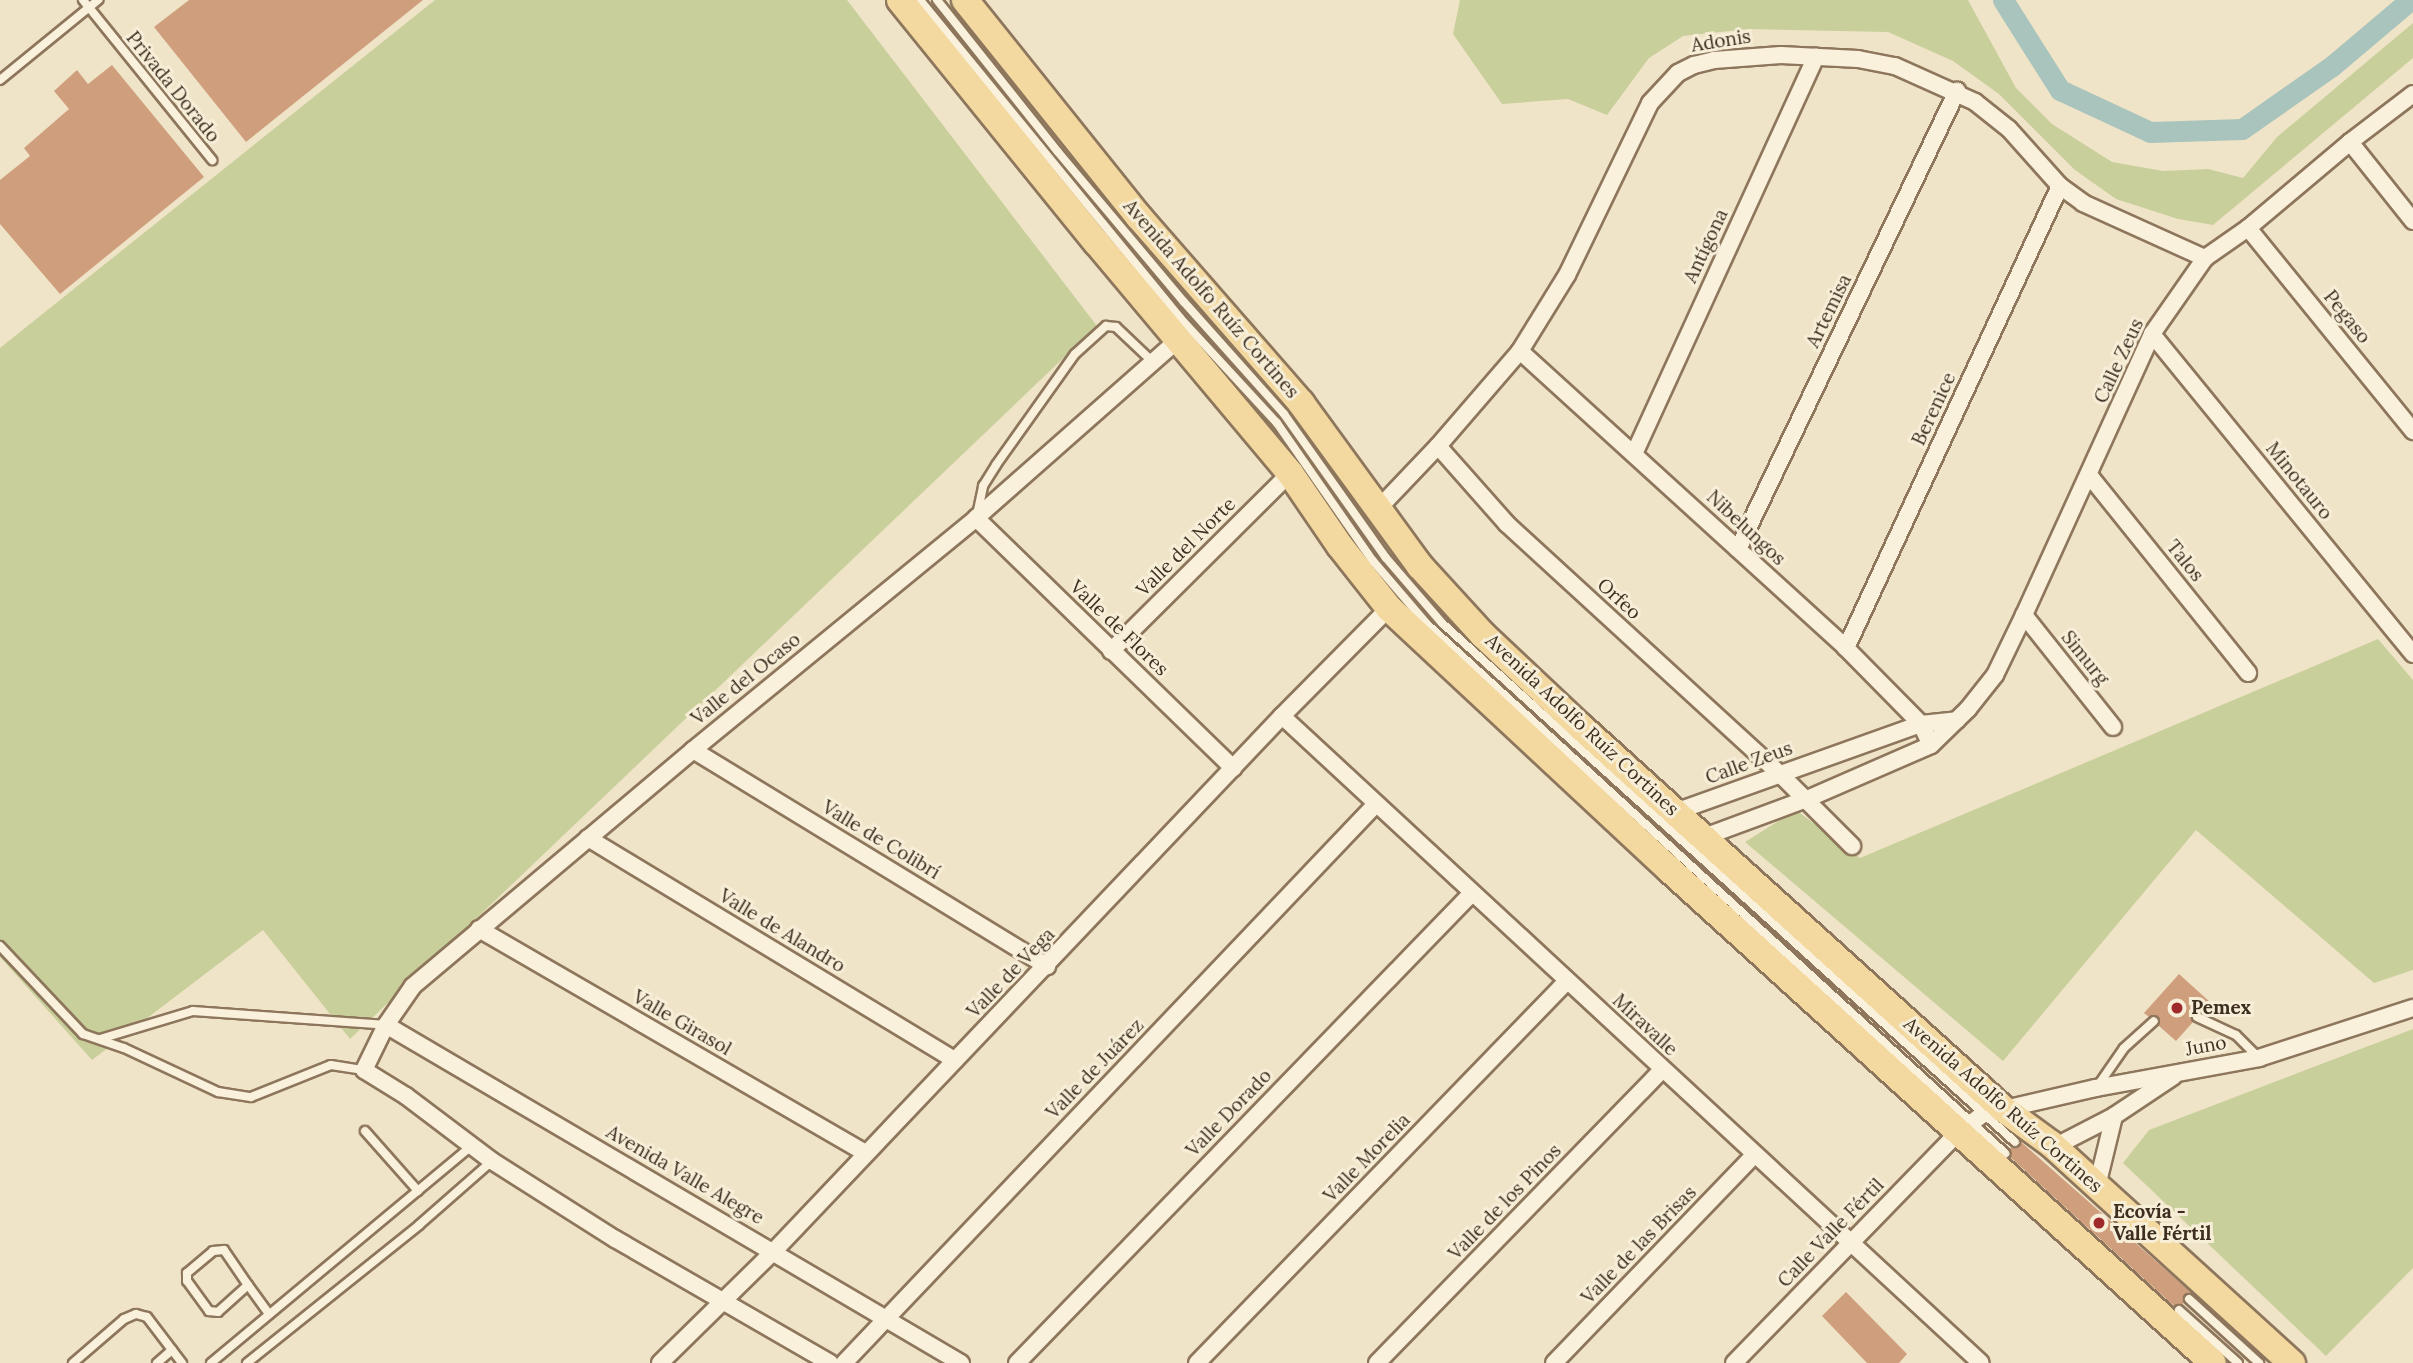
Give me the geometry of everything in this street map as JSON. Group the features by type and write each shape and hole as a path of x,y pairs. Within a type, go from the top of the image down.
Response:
{"main road":[{"name":"Avenida Adolfo Ruíz Cortines","path":"900,0 1097,243 1290,473 1340,546 1388,608 1679,879 1979,1119 2054,1147 2291,1363"},
{"name":"Avenida Adolfo Ruíz Cortines","path":"965,0 1139,217 1301,403 1420,566 1483,635 1704,837 2213,1363"}],"street":[{"name":"Adonis","path":"1377,510 1438,446 1520,351 1567,275 1650,103 1662,88 1686,69 1714,60 1755,56 1858,58 1895,65 1957,91 2009,130 2060,187 2083,203 2205,258"},
{"name":"Antígona","path":"1634,454 1816,57"},
{"name":"Artemisa","path":"1738,549 1957,91"},
{"name":"Calle Zeus","path":"1704,837 1807,799 1931,745 1957,720 1995,675 2152,334 2205,258 2248,229 2350,142 2413,94"},
{"path":"2350,142 2413,222"},
{"name":"Berenice","path":"1846,648 2060,187"},
{"name":"Pegaso","path":"2248,229 2413,431"},
{"name":"Minotauro","path":"2152,334 2413,654"},
{"name":"Valle del Ocaso","path":"364,1070 386,1025 413,986 587,838 976,518 1179,339"},
{"name":"Nibelungos","path":"1520,351 1846,648 1921,724 1931,745"},
{"name":"Orfeo","path":"1438,446 1507,524 1807,799 1852,846"},
{"name":"Valle del Norte","path":"1111,651 1290,473"},
{"name":"Talos","path":"2088,475 2248,673"},
{"name":"Valle de Flores","path":"976,518 1233,768"},
{"name":"Valle de Vega","path":"660,1363 774,1251 1388,608"},
{"name":"Simurg","path":"2024,615 2113,727"},
{"name":"Miravalle","path":"1282,716 1980,1363"},
{"name":"Calle Zeus","path":"1675,811 1921,724 1957,720"},
{"name":"Valle de Colibrí","path":"693,750 1047,966"},
{"name":"Valle de Juárez","path":"845,1363 1376,804"},
{"name":"Valle de Alandro","path":"587,838 955,1060"},
{"name":"Valle Dorado","path":"1017,1363 1472,893"},
{"name":"Valle Girasol","path":"479,929 865,1153"},
{"name":"Valle Morelia","path":"1197,1363 1567,981"},
{"name":"Juno","path":"1979,1119 2096,1088 2259,1058 2413,1008"},
{"name":"Avenida Valle Alegre","path":"386,1025 961,1363"},
{"path":"364,1070 406,1096 492,1161 723,1302 830,1363"},
{"name":"Valle de los Pinos","path":"1377,1363 1662,1070"},
{"path":"2054,1147 2114,1116 2179,1072"},
{"path":"2096,1186 2114,1116"},
{"name":"Calle Valle Fértil","path":"1734,1363 1848,1243 1979,1119"},
{"name":"Valle de las Brisas","path":"1554,1363 1754,1156"}],"lane":[{"path":"0,80 86,4 98,0"},
{"path":"920,0 1180,318 1277,423 1373,561 1427,624 1979,1119 2015,1142"},
{"path":"937,0 1058,152 1284,414 1387,558 1442,623 1979,1119 2005,1153"},
{"name":"Privada Dorado","path":"86,4 212,160"},
{"path":"976,518 983,486 996,466 1075,355 1106,326 1116,327 1153,362"},
{"path":"0,946 83,1034 100,1039 218,1092 251,1097 331,1065 364,1070"},
{"path":"100,1039 194,1011 386,1025"},
{"path":"2197,1017 2236,1035 2259,1058"},
{"path":"2096,1088 2124,1048 2154,1021"},
{"path":"365,1131 418,1191"},
{"path":"211,1363 471,1146"},
{"path":"247,1363 419,1225 492,1161"},
{"path":"248,1285 218,1312 209,1311 187,1281 187,1273 214,1251 223,1250 269,1314"},
{"path":"2189,1299 2259,1363"},
{"path":"2179,1310 2238,1363"},
{"path":"73,1363 124,1319 136,1314 147,1317 182,1363"},
{"path":"157,1363 172,1350"}],"green space":[{"path":"435,0 847,0 1097,326 350,1039 263,930 92,1060 0,957 0,348"},
{"path":"1460,0 1968,0 2016,88 2052,124 2112,162 2163,171 2208,169 2243,178 2277,137 2413,23 2413,58 2213,225 2178,219 2116,199 2075,170 1999,94 1953,61 1888,32 1748,29 1683,36 1649,58 1607,115 1568,99 1502,104 1453,34"},
{"path":"2378,639 2413,680 2413,970 2374,983 2196,830 2003,1061 1745,842 1796,810 1860,858"},
{"path":"2413,1029 2413,1268 2326,1356 2123,1163 2149,1130"}],"building":[{"path":"189,0 423,0 246,142 154,27"},
{"path":"112,65 204,177 60,294 0,224 0,180 30,156 24,148 69,109 54,91 77,70 88,84"},
{"name":"Pemex","path":"2179,974 2210,1002 2202,1012 2193,1012 2193,1022 2176,1041 2159,1026 2158,1016 2149,1017 2144,1013"},
{"path":"2021,1142 2192,1293 2184,1295 2183,1305 2174,1306 2010,1157 2009,1148 2018,1148"},
{"path":"1846,1292 1907,1354 1899,1363 1867,1363 1822,1316"}],"waterway":[{"path":"2003,0 2060,90 2150,132 2242,129 2332,66 2410,0"}],"place":[{"name":"Pemex","path":"2177,1008"},
{"name":"Ecovía - Valle Fértil","path":"2099,1223"}]}
